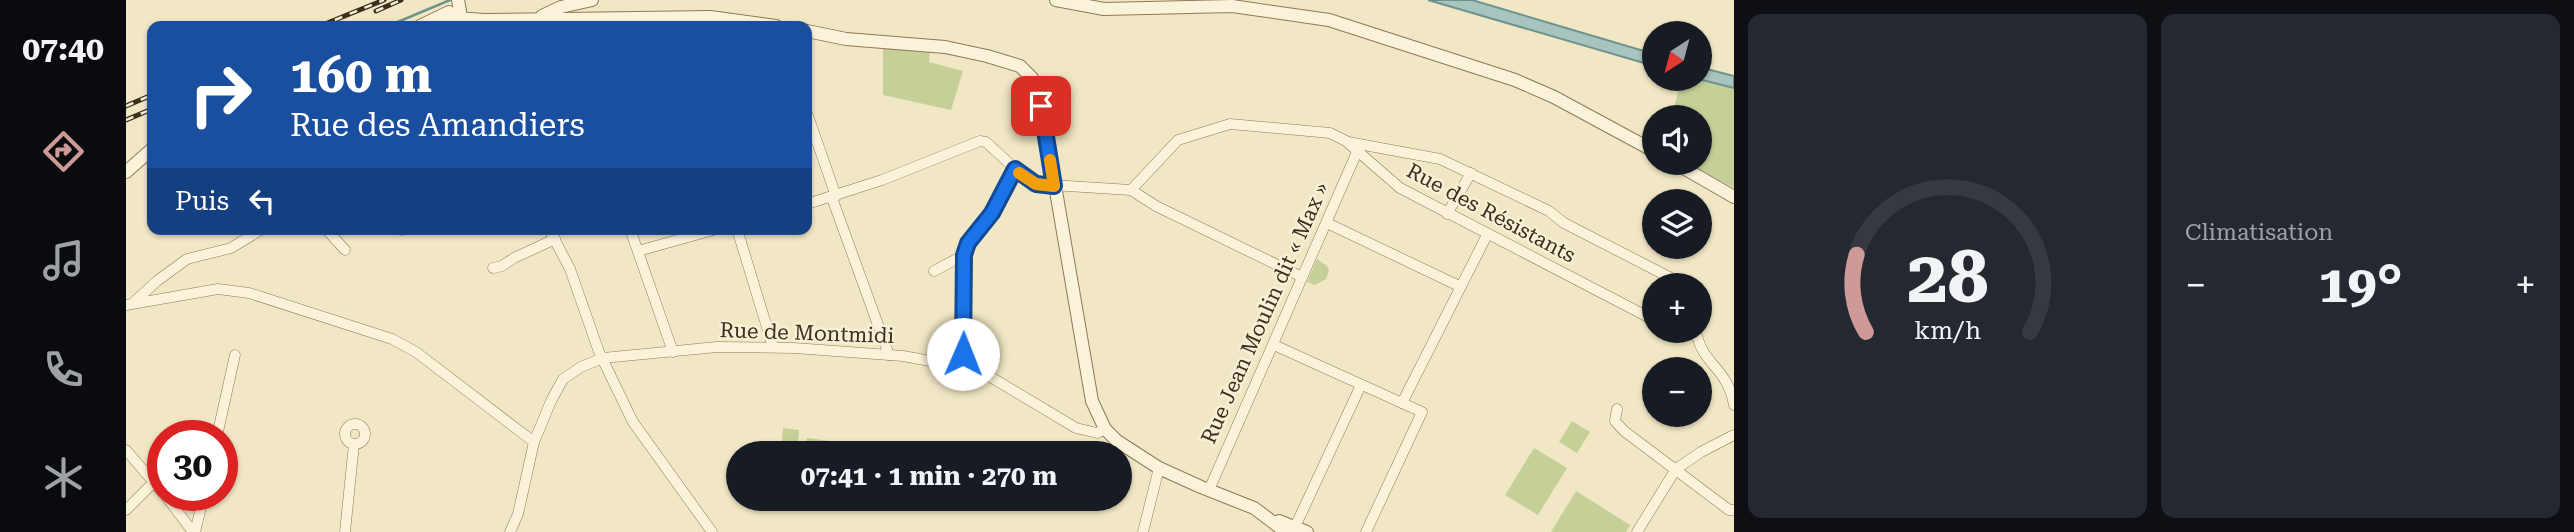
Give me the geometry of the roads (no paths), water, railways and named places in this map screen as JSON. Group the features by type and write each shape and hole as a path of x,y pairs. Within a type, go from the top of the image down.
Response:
{"street":[{"path":"539,18 561,7 592,0"},
{"path":"1056,0 1104,9 1242,7 1329,20 1515,80 1554,97 1642,145"},
{"path":"453,6 484,20 710,18 735,21"},
{"path":"428,21 453,6"},
{"path":"443,21 453,6"},
{"path":"812,33 846,39 945,47 987,55 1020,66 1032,78 1039,92 1092,401 1105,429 1116,441 1160,468 1236,499 1298,531 1361,385"},
{"name":"Rue des Résistants","path":"1131,190 1178,140 1230,124 1330,133 1346,141 1400,188 1642,314"},
{"path":"812,129 888,355"},
{"path":"812,203 834,197 980,141 986,142 1036,184 1131,190 1156,205 1303,277"},
{"path":"1346,141 1440,159 1549,211 1564,223 1661,273"},
{"name":"Rue Jean Moulin dit « Max »","path":"1209,490 1357,152"},
{"path":"126,172 147,153"},
{"path":"961,367 964,255 968,243 992,213 1015,169"},
{"path":"1447,214 1471,173"},
{"path":"1696,175 1734,197"},
{"path":"1327,223 1459,286"},
{"path":"129,304 187,259 231,248 252,235"},
{"path":"331,235 345,250"},
{"path":"553,235 570,269 603,358 633,422 712,532"},
{"path":"632,235 673,352"},
{"path":"638,251 696,235"},
{"path":"739,235 773,347"},
{"path":"1402,403 1487,235"},
{"path":"493,268 555,239"},
{"path":"934,271 964,255"},
{"path":"129,304 229,289 392,339 416,352 534,442"},
{"path":"1698,343 1700,351 1723,375 1731,390 1734,405"},
{"path":"1274,345 1422,411 1366,532"},
{"name":"Rue de Montmidi","path":"510,532 517,514 534,442 551,401 564,379 581,367 603,358 717,347 773,347 888,355 979,370 1076,428 1097,433 1105,429"},
{"path":"221,420 235,355"},
{"path":"1617,409 1615,421 1624,431 1729,510 1734,510"},
{"path":"1637,532 1676,469 1734,435"},
{"path":"345,532 354,444"},
{"path":"126,450 147,474"},
{"path":"1143,532 1160,468"},
{"path":"126,510 147,489"},
{"path":"177,511 194,532"},
{"path":"194,532 200,511"}],"water":[{"path":"1428,0 1472,0 1642,50 1642,62"},
{"path":"1712,70 1734,76 1734,88 1712,82"}],"waterway":[{"path":"400,21 450,0"}],"railway":[{"path":"332,21 384,0"},
{"path":"376,11 401,0"},
{"path":"126,106 147,97"},
{"path":"126,120 147,111"}]}
